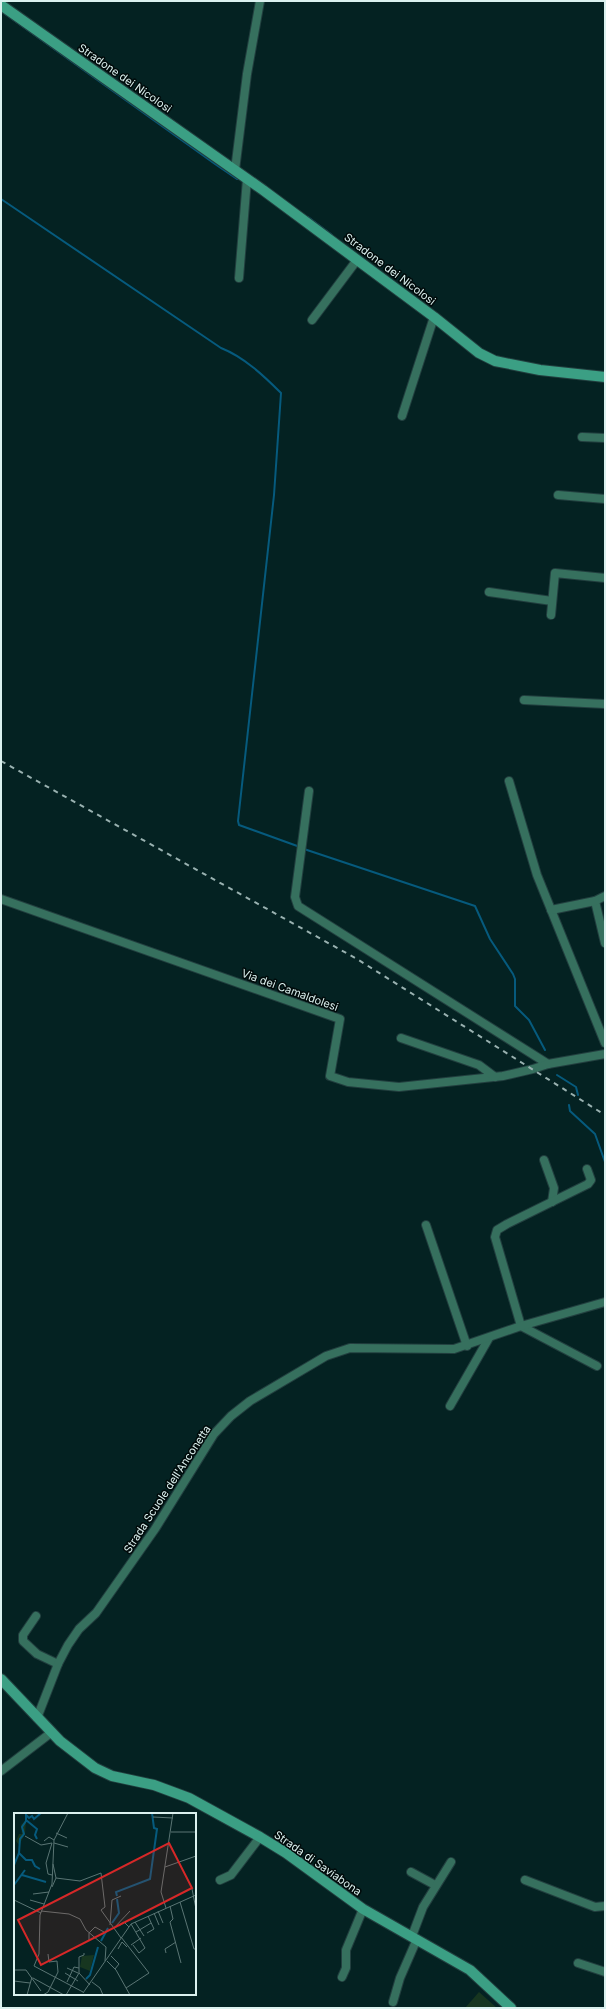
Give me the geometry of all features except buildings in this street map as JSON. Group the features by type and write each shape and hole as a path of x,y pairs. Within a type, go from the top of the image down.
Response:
{"main road":[{"name":"Stradone dei Nicolosi","path":"1,5 235,170 434,317 464,342 495,361 540,370 605,377"},
{"name":"Strada di Saviabona","path":"1,1679 69,1750 95,1768 112,1776 154,1785 189,1798 260,1837 286,1853 363,1909 470,1970 511,2008"}],"street":[{"path":"235,170 247,74 260,1"},
{"path":"239,278 247,179"},
{"path":"312,320 357,260"},
{"name":"Stradone dei Nicolosi","path":"402,416 434,317"},
{"path":"582,437 605,438"},
{"path":"558,495 605,499"},
{"path":"551,615 555,573 605,578"},
{"path":"489,592 552,601"},
{"path":"524,700 605,704"},
{"path":"509,780 537,875 605,1043"},
{"path":"309,791 295,897 298,906 548,1064"},
{"path":"551,910 595,901 605,896"},
{"name":"Via dei Camaldolesi","path":"1,899 340,1019 330,1076 348,1082 399,1087 495,1077 533,1069 548,1064 605,1054"},
{"path":"595,901 605,943"},
{"path":"401,1038 479,1064 495,1077"},
{"path":"544,1160 554,1188 552,1202"},
{"path":"587,1169 591,1180 588,1184 507,1224 497,1230 495,1237 521,1326 597,1366"},
{"path":"426,1225 468,1346"},
{"name":"Strada Scuole dell'Anconetta","path":"37,1718 58,1664 79,1629 96,1613 155,1529 214,1434 231,1416 250,1401 326,1356 350,1348 454,1349 468,1346 521,1326 605,1302"},
{"path":"450,1406 489,1338"},
{"path":"36,1616 23,1635 23,1641 37,1654 58,1664"},
{"path":"1,1771 52,1732"},
{"name":"Strada di Saviabona","path":"220,1880 231,1875 260,1837"},
{"path":"393,2002 415,1938 423,1907 435,1885 451,1862"},
{"path":"411,1872 435,1885"},
{"path":"525,1880 595,1907 605,1906"},
{"name":"Strada di Saviabona","path":"342,1977 346,1968 346,1950 363,1909"},
{"path":"578,1963 605,1972"}],"green space":[{"path":"479,1992 497,2008 465,2008"}],"waterway":[{"path":"1,11 215,164 239,179"},
{"path":"1,199 221,348 238,356 261,374 281,393 274,495 238,821 239,825 300,847"},
{"path":"308,217 332,235"},
{"path":"304,849 475,906 490,939 513,974 515,979 515,1006 529,1020 545,1050"},
{"path":"557,1075 576,1087 578,1095"},
{"path":"569,1105 570,1111 595,1134 605,1162"}],"railway":[{"path":"1,761 357,959 605,1115"}]}
